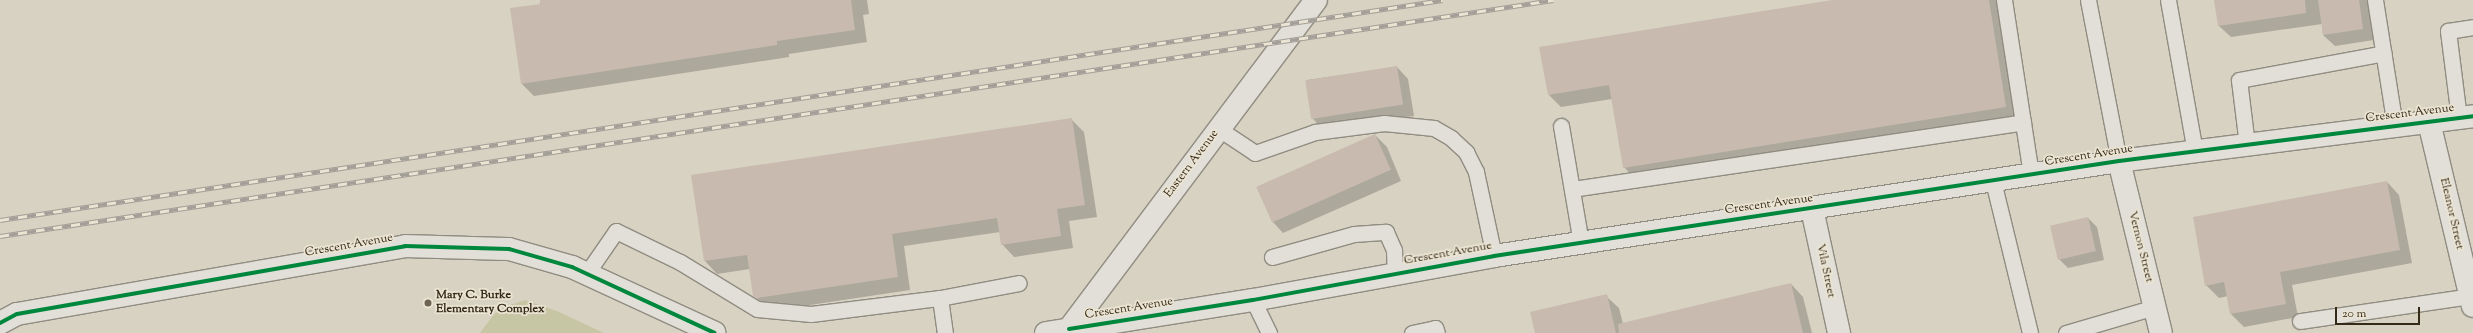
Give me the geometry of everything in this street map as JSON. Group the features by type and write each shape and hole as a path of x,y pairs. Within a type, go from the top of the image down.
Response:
{"street":[{"name":"Eastern Avenue","path":"1067,332 1316,0"},
{"name":"Crescent Avenue","path":"1046,333 1067,332 1494,256 1812,209 2119,161 2466,117"},
{"name":"Eleanor Street","path":"2429,122 2472,301"},
{"name":"Vernon Street","path":"2119,161 2161,333"},
{"name":"Vila Street","path":"1812,209 1839,333"},
{"name":"Crescent Avenue","path":"0,323 17,314 405,246 509,249 586,273 715,333"}],"lane":[{"path":"2004,0 2031,175"},
{"path":"2088,0 2119,161"},
{"path":"2168,0 2195,151"},
{"path":"2375,0 2395,126"},
{"path":"2466,117 2448,31 2473,27"},
{"path":"2247,145 2239,80 2384,53"},
{"path":"1572,189 2023,122"},
{"path":"1219,129 1255,153 1314,132 1384,123 1434,128 1451,138 1466,152 1476,172 1494,256"},
{"path":"1561,126 1581,243"},
{"path":"1993,181 2030,333"},
{"path":"586,273 616,231 680,262 757,309 811,314 940,298 1019,283"},
{"path":"1272,257 1354,234 1386,232 1394,250 1395,274"},
{"path":"940,298 945,333"},
{"path":"1253,300 1269,333"},
{"path":"2300,321 2472,301"},
{"path":"2066,333 2155,307"},
{"path":"1412,333 1435,328 1437,333"}],"green space":[{"path":"525,300 557,311 604,333 480,333 494,314 507,306"}],"building":[{"path":"540,0 851,0 855,30 777,41 777,45 521,84 510,8 541,4"},
{"path":"1832,0 1989,0 2006,107 1623,168 1609,85 1548,95 1539,47"},
{"path":"2214,0 2305,0 2306,13 2218,26"},
{"path":"2318,0 2359,0 2363,29 2323,35"},
{"path":"1397,66 1403,105 1311,119 1305,81"},
{"path":"1072,118 1085,205 1057,209 1061,236 1001,245 997,218 892,234 898,277 757,298 753,296 747,255 704,261 691,175"},
{"path":"1375,134 1391,170 1272,223 1256,187"},
{"path":"2387,181 2400,250 2280,272 2286,304 2230,314 2224,282 2205,286 2193,217"},
{"path":"2088,217 2096,251 2058,260 2050,226"},
{"path":"1791,283 1803,333 1619,333 1618,324"},
{"path":"1607,294 1616,333 1535,333 1530,312"}],"railway":[{"path":"0,220 1442,0"},
{"path":"0,236 1553,0"}],"cycle path":[{"path":"1069,329 1253,300 1494,256 2119,161 2473,116"},
{"path":"0,323 17,314 405,246 509,249 572,267 715,333"}],"place":[{"name":"Mary C. Burke Elementary Complex","path":"428,303"}]}
